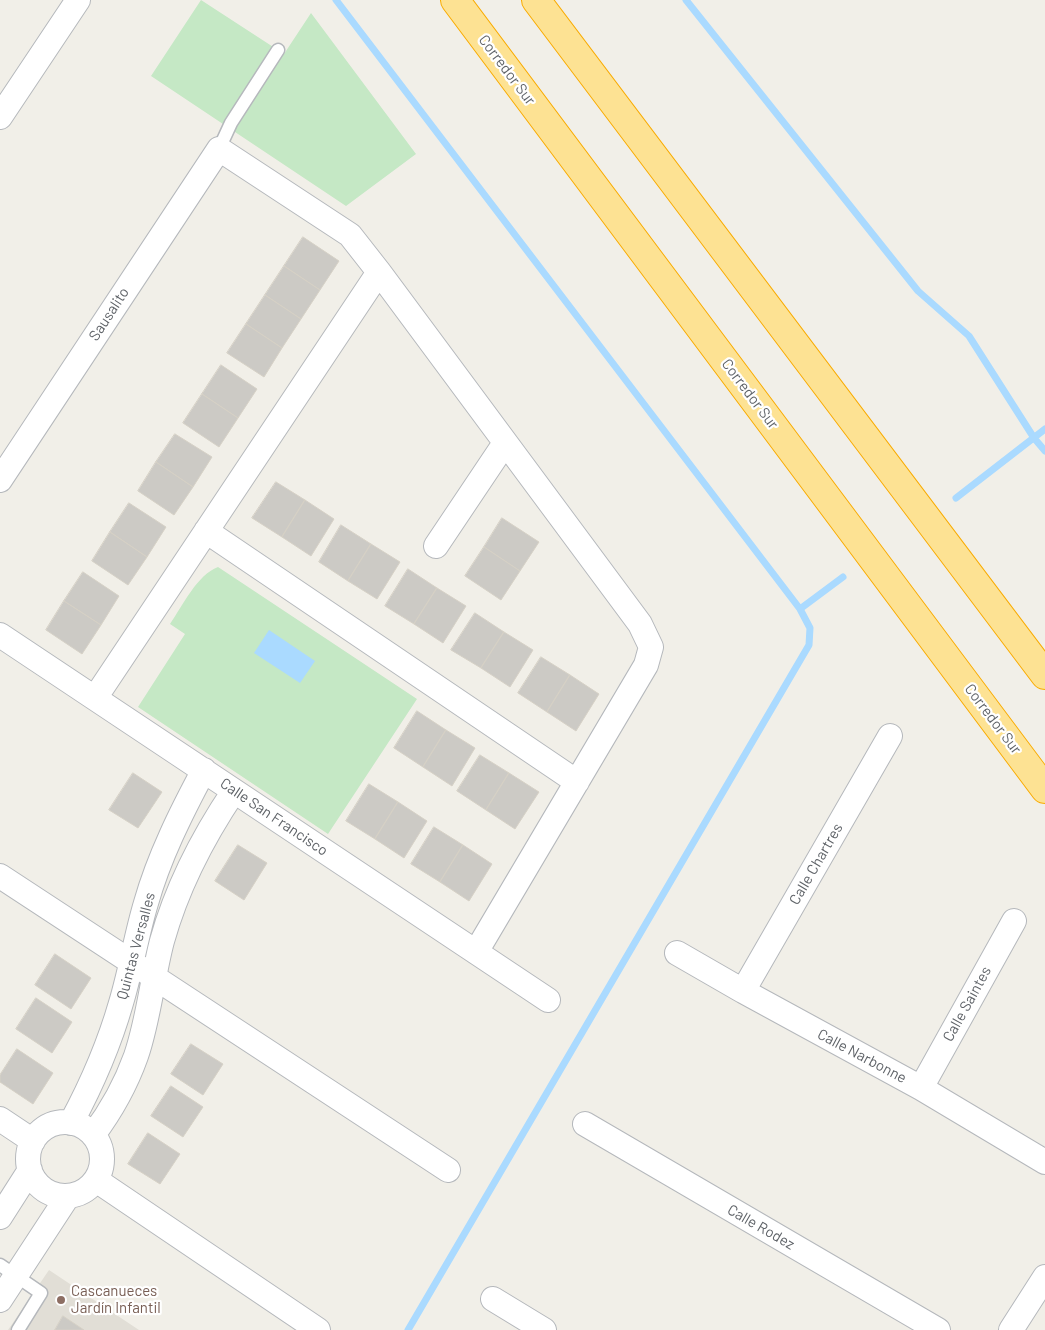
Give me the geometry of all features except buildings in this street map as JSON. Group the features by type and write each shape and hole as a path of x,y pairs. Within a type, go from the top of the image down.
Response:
{"highway":[{"name":"Corredor Sur","path":"455,0 1045,788"},
{"path":"536,0 1045,676"}],"street":[{"path":"0,117 78,0"},
{"path":"218,149 350,235 640,624 651,647 646,666 476,952"},
{"name":"Sausalito","path":"0,480 218,149"},
{"path":"95,698 379,272"},
{"path":"436,546 505,443"},
{"path":"206,531 577,782"},
{"name":"Calle San Francisco","path":"0,635 548,1000"},
{"name":"Calle Chartres","path":"743,991 890,736"},
{"name":"Quintas Versalles","path":"71,1123 99,1068 111,1036 122,1002 146,902 162,856 204,770"},
{"name":"Quintas Versalles","path":"93,1135 118,1096 136,1055 148,1010 162,941 188,870 217,816 234,791"},
{"path":"0,876 448,1170"},
{"name":"Calle Saintes","path":"921,1088 1014,921"},
{"name":"Calle Narbonne","path":"677,953 921,1088 1045,1162"},
{"path":"0,1119 33,1141"},
{"path":"71,1123 79,1125 93,1135 101,1153 102,1162 96,1180 88,1188 79,1194 61,1195 43,1189 39,1185 30,1170 28,1155 33,1141 40,1132 49,1126 71,1123"},
{"name":"Calle Rodez","path":"585,1124 938,1330"},
{"path":"0,1217 30,1170"},
{"path":"96,1180 318,1330"},
{"path":"0,1300 8,1270 61,1195"},
{"path":"1011,1330 1045,1277"},
{"path":"493,1299 544,1330"}],"lane":[{"path":"218,149 231,123 278,50"},
{"path":"8,1270 42,1293 18,1330"}],"shaded area":[{"name":"Cascanueces Jardín Infantil","path":"49,1270 139,1330 8,1330"}],"green space":[{"path":"201,0 284,54 311,13 416,154 346,206 151,76"},
{"path":"218,567 417,699 328,834 138,707 185,634 170,624 197,584 210,571"}],"water":[{"path":"269,630 315,661 300,683 254,653"}],"waterway":[{"path":"336,0 800,609"},
{"path":"686,0 918,291 969,336 1034,438 1045,451"},
{"path":"956,498 1045,429"},
{"path":"408,1330 809,645 810,628 800,609 843,577"}],"place":[{"name":"Cascanueces Jardín Infantil","path":"61,1300"}]}
